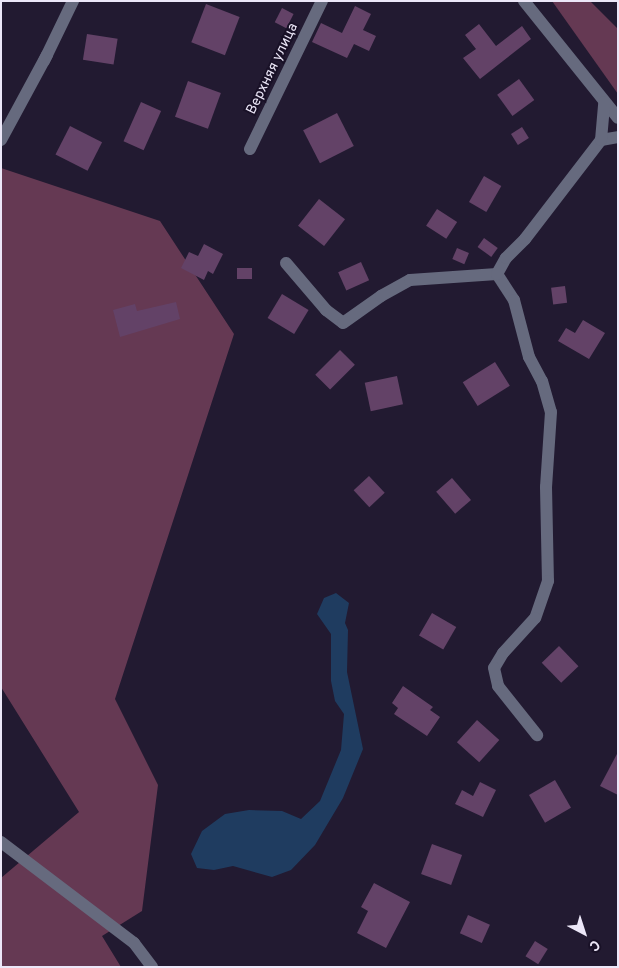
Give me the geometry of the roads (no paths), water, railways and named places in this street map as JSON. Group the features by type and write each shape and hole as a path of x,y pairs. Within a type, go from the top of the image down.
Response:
{"street":[{"path":"1,140 45,59 73,1"},
{"name":"Верхняя улица","path":"250,149 322,1"},
{"path":"524,1 618,118"},
{"path":"498,274 506,258 526,239 600,140 604,102"},
{"path":"600,140 618,137"},
{"path":"286,263 326,310 343,323 381,296 410,280 498,274"},
{"path":"498,274 514,300 529,357 542,381 551,412 546,487 548,581 535,618 503,653 494,668 498,686 536,735"},
{"path":"1,842 134,943 152,967"}],"water":[{"path":"336,593 349,603 345,623 348,630 347,672 363,749 343,798 315,845 291,870 272,877 233,866 214,870 197,868 191,854 202,831 225,814 249,810 282,811 301,819 320,801 341,750 344,714 335,701 331,681 331,634 317,614 324,598"}]}
